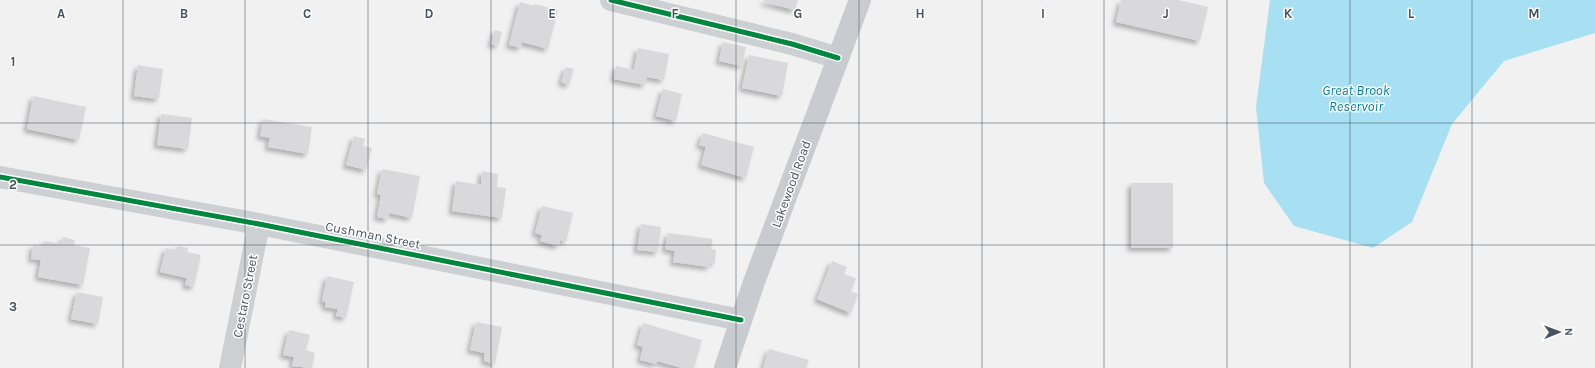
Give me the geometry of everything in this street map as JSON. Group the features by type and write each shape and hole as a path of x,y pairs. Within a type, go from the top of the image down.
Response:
{"main road":[{"name":"Lakewood Road","path":"725,368 741,320 860,0"}],"street":[{"path":"611,0 792,44 838,58"},
{"name":"Cushman Street","path":"0,177 259,224 741,320"},
{"name":"Cestaro Street","path":"230,368 259,224"}],"water":[{"name":"Great Brook Reservoir","path":"1270,0 1595,0 1595,33 1504,61 1452,124 1412,222 1373,248 1294,226 1264,183 1256,107"}],"building":[{"path":"764,0 798,0 795,10 764,2"},
{"path":"1121,0 1178,0 1208,7 1200,41 1116,22"},
{"path":"520,2 558,10 548,49 522,42 521,48 509,45"},
{"path":"495,30 502,32 498,46 491,44"},
{"path":"723,42 746,47 742,66 719,61"},
{"path":"638,48 669,54 664,80 647,77 645,85 614,79 616,66 634,70"},
{"path":"749,55 788,63 782,96 742,88"},
{"path":"138,65 163,69 159,98 134,96"},
{"path":"566,67 574,69 569,85 561,82"},
{"path":"663,89 682,94 676,121 656,116"},
{"path":"33,96 86,107 79,140 27,129"},
{"path":"161,114 192,118 188,149 157,145"},
{"path":"263,119 312,127 308,154 268,147 270,138 260,136"},
{"path":"703,133 754,147 746,178 701,165 706,147 699,145"},
{"path":"354,136 365,139 363,146 372,148 366,170 346,165"},
{"path":"382,169 420,176 412,218 389,213 388,219 377,217 381,195 377,194"},
{"path":"482,171 498,174 497,187 506,188 502,218 452,211 456,181 481,185"},
{"path":"1131,183 1173,183 1173,248 1131,248"},
{"path":"542,206 573,213 566,242 560,240 559,246 540,241 542,235 535,233"},
{"path":"641,224 661,227 658,252 637,250"},
{"path":"668,233 713,239 711,249 716,250 715,263 710,263 709,267 673,262 675,251 665,249"},
{"path":"63,237 75,240 74,245 90,248 83,285 38,277 41,260 31,259 33,245 43,247 44,241 61,244"},
{"path":"177,246 188,248 187,252 201,255 194,287 185,285 187,278 160,272 166,248 176,250"},
{"path":"832,261 847,267 844,274 856,278 851,291 858,294 851,313 817,299"},
{"path":"327,276 354,282 346,318 336,316 338,309 325,307 326,302 322,301"},
{"path":"77,292 103,297 98,324 71,319"},
{"path":"476,322 502,327 495,364 484,361 485,353 470,350"},
{"path":"643,323 702,340 694,368 682,368 657,361 656,364 640,360 643,347 637,345"},
{"path":"289,330 310,335 306,350 315,353 312,368 292,366 294,357 283,355"},
{"path":"769,349 809,360 806,368 763,368"}],"cycle path":[{"path":"611,0 792,44 838,58"},
{"path":"0,177 259,224 741,320"}]}
